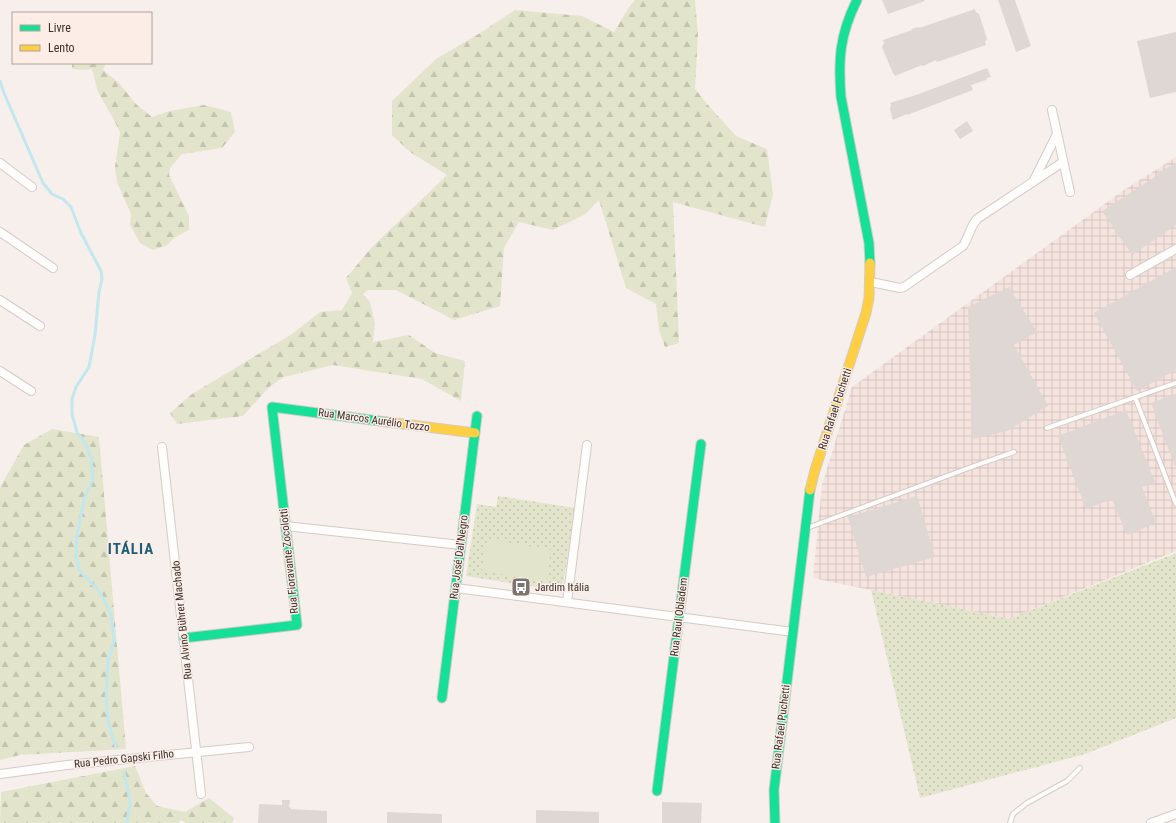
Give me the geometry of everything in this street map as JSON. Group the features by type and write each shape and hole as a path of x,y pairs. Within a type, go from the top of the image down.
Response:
{"street":[{"name":"Rua Rafael Puchetti","path":"775,823 774,790 804,529 812,482 863,324 871,282 871,258 869,243 841,97 839,75 841,42 852,8 857,0"},
{"path":"1052,110 1070,192"},
{"path":"1033,182 1057,134"},
{"path":"871,282 900,288 904,287 963,246 973,223 977,219 1063,162"},
{"path":"0,163 32,187"},
{"path":"0,232 53,268"},
{"path":"1130,275 1176,249"},
{"path":"0,300 40,326"},
{"path":"0,371 31,391"},
{"name":"Rua Marcos Aurélio Tozzo","path":"272,407 475,433"},
{"name":"Rua Fioravante Zocolotti","path":"184,638 297,625 272,407"},
{"name":"Rua José Dal'Negro","path":"442,698 477,416"},
{"name":"Rua Raul Obladem","path":"657,791 701,444"},
{"path":"567,602 587,445"},
{"name":"Rua Alvino Bührer Machado","path":"162,447 201,794"},
{"path":"285,526 461,545"},
{"path":"456,588 792,632"},
{"name":"Rua Pedro Gapski Filho","path":"0,774 66,765 249,747"},
{"path":"1151,823 1176,814"}],"lane":[{"path":"1047,428 1176,383"},
{"path":"1135,397 1176,504"},
{"path":"804,529 1014,452"},
{"path":"1010,823 1013,814 1027,803 1067,781 1080,768"}],"shaded area":[{"path":"1176,157 1176,551 1009,619 813,578 822,485 852,387 1124,190"}],"green space":[{"path":"635,0 695,0 698,35 695,89 736,136 767,149 773,194 765,227 673,202 679,343 665,347 659,330 656,304 626,288 599,200 584,215 553,230 519,222 504,248 500,306 454,320 396,290 368,290 363,294 370,302 375,323 373,342 409,335 435,353 465,361 461,401 422,379 333,365 284,377 269,387 243,416 177,424 170,413 192,394 292,334 320,312 342,310 352,293 346,278 372,247 447,175 410,152 392,135 392,101 436,59 482,32 515,10 582,16 614,32"},
{"path":"72,64 106,64 103,70 119,83 137,105 152,117 170,111 204,105 231,112 235,132 222,148 182,154 170,168 169,175 189,216 189,230 174,238 167,245 153,250 140,243 130,225 131,214 117,182 115,167 120,133 98,92 92,69 72,69"},
{"path":"52,429 99,437 126,749 20,755 0,760 0,487 24,445"},
{"path":"498,496 575,508 562,591 466,576 477,504 496,507"},
{"path":"487,539 551,550 546,582 482,571"},
{"path":"1176,553 1176,718 1085,754 920,798 871,590 1009,619"},
{"path":"135,766 146,793 157,806 185,812 209,798 234,818 232,823 186,823 181,820 178,823 0,823 1,792"}],"building":[{"path":"882,0 924,0 925,1 888,14"},
{"path":"998,0 1015,0 1031,46 1016,52"},
{"path":"975,9 979,14 987,39 985,42 986,45 937,62 936,60 895,76 882,47 884,43 883,40 912,30 911,29 919,28"},
{"path":"1176,32 1176,92 1150,98 1137,41"},
{"path":"987,68 991,77 971,85 973,90 893,120 890,103 919,94"},
{"path":"967,121 973,131 960,139 954,130"},
{"path":"1176,163 1176,225 1132,255 1102,211 1158,175 1157,173"},
{"path":"1176,267 1176,370 1137,391 1094,313"},
{"path":"1009,287 1037,332 1014,345 1048,406 1007,431 972,439 968,307"},
{"path":"1176,394 1176,466 1175,466 1151,403"},
{"path":"1126,410 1155,482 1142,487 1156,523 1127,535 1112,499 1086,509 1058,436"},
{"path":"917,496 935,557 866,577 848,517"},
{"path":"282,800 290,800 289,807 291,809 327,811 327,823 258,823 259,804 282,805"},
{"path":"662,802 702,803 701,823 662,823"},
{"path":"536,810 599,812 599,823 536,823"},
{"path":"387,812 442,814 442,823 387,823"}],"waterway":[{"path":"0,81 43,183 52,194 63,199 71,207 81,233 101,271 102,279 99,292 95,335 89,367 76,387 72,399 72,414 77,432 85,443 91,458 93,479 84,499 77,536 76,556 79,570 99,591 111,614 114,641 108,661 106,702 109,726 116,747"},
{"path":"124,772 130,801 127,823"}],"traffic: fast":[{"path":"857,0 851,12 844,36 840,59 840,83 841,97 869,243 870,263"},
{"path":"184,638 297,625 272,407 387,422"},
{"path":"442,698 477,416"},
{"path":"657,791 701,444"},
{"path":"775,823 774,790 810,490"}],"traffic: slow":[{"path":"810,490 815,470 866,313 869,298 870,263"},
{"path":"387,422 475,433"}],"place":[{"name":"Jardim Itália","path":"521,587"}],"district":[{"name":"ITÁLIA","path":"131,549"}]}
